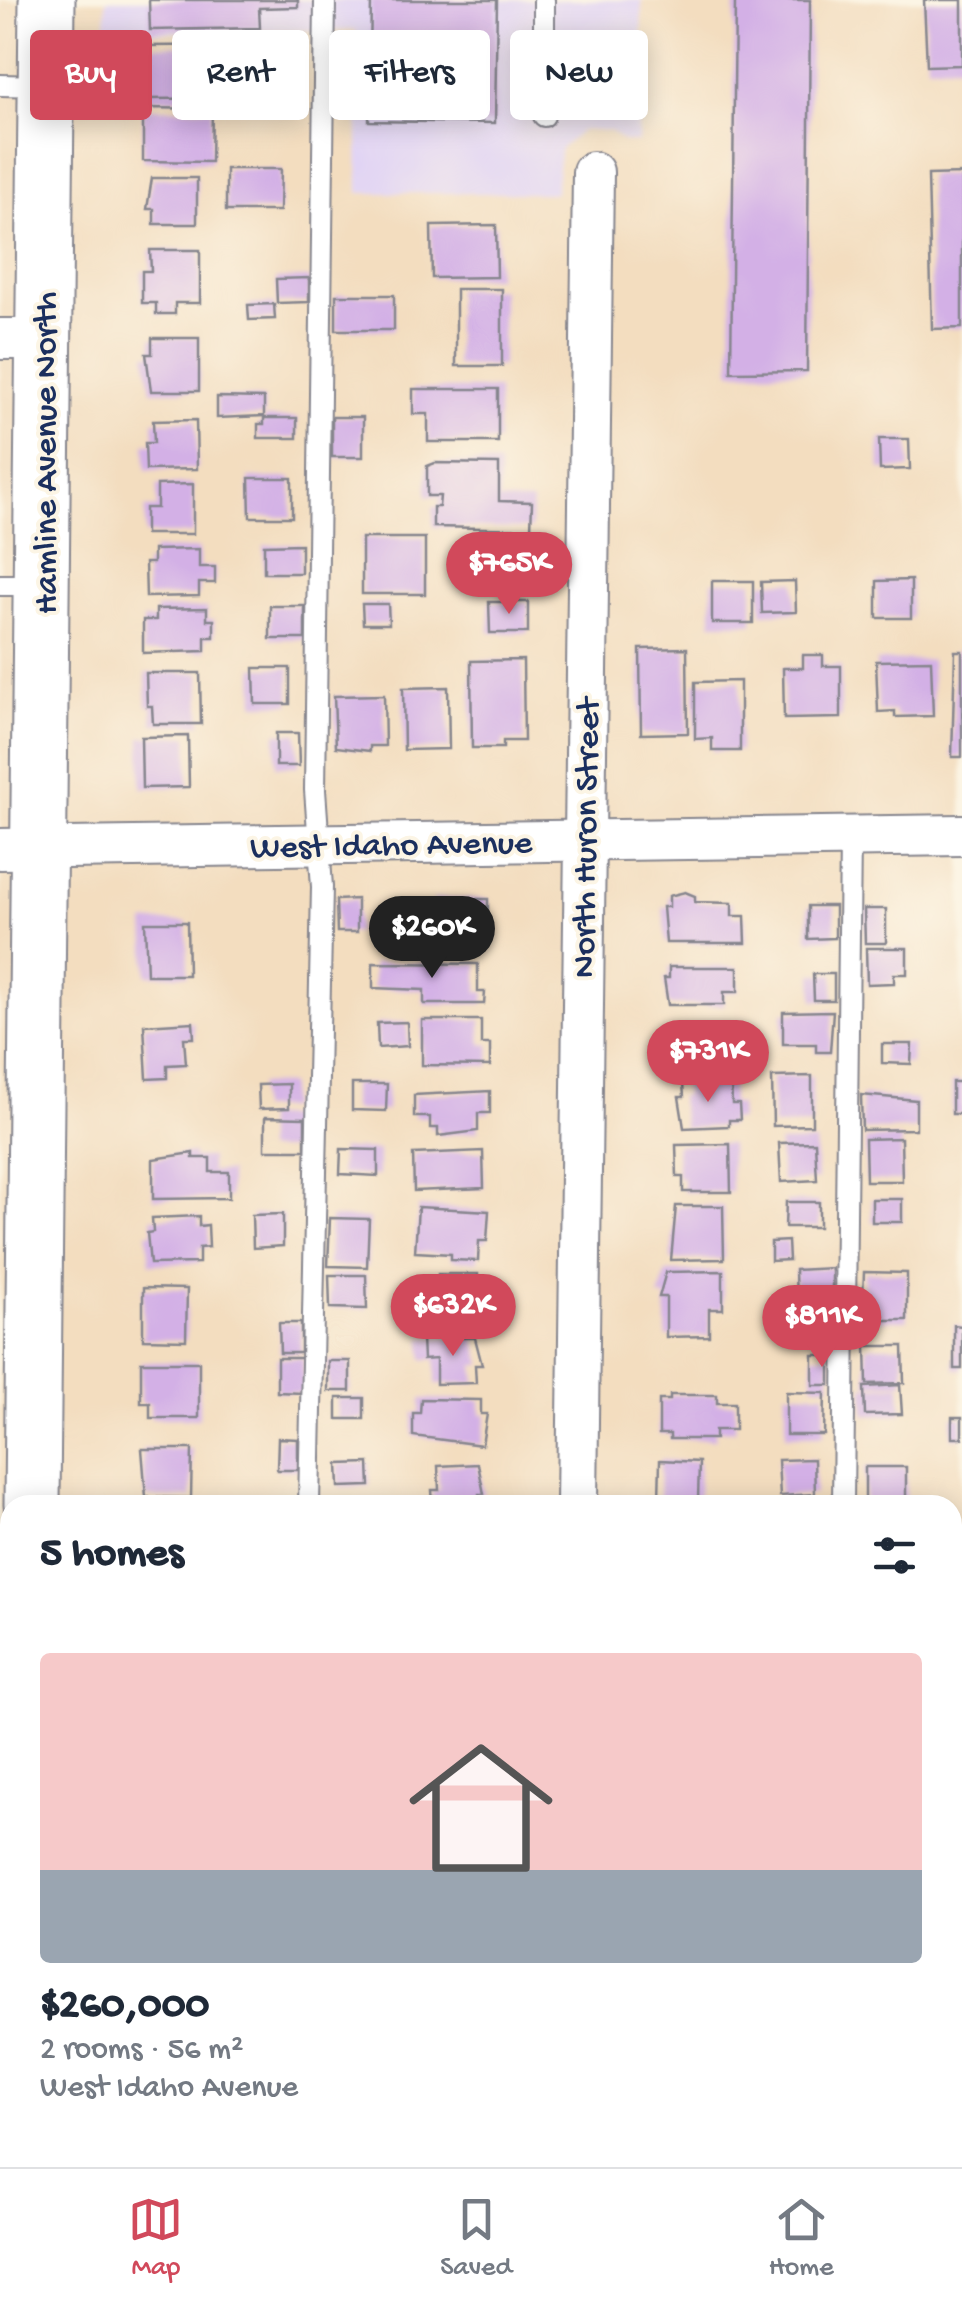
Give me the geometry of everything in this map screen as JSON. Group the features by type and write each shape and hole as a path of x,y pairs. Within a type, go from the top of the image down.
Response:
{"street":[{"name":"Hamline Avenue North","path":"31,1495 16,1366 27,1103 20,849 23,86 48,0"},
{"name":"North Huron Street","path":"576,1495 593,172"},
{"name":"West Idaho Avenue","path":"20,849 582,837 962,834"}],"lane":[{"path":"309,1495 322,843 315,790 325,0"},
{"path":"544,0 544,30"},
{"path":"843,1495 850,836"}],"shaded area":[{"path":"106,0 642,0 641,30 510,30 510,120 639,120 638,142 624,142 610,131 582,130 560,149 555,193 359,193 358,120 490,120 490,30 105,30"}],"building":[{"path":"149,0 298,0 298,7 259,8 260,28 150,30"},
{"path":"371,0 497,0 495,123 369,121 490,120 490,30 371,30"},
{"path":"735,0 810,0 807,371 731,372"},
{"path":"924,0 962,0 962,65 927,66"},
{"path":"152,46 172,46 172,99 152,99"},
{"path":"152,108 172,108 172,120 212,120 211,162 143,161 143,120 152,120"},
{"path":"226,169 281,169 280,211 226,211"},
{"path":"962,174 962,328 932,329 928,175"},
{"path":"152,178 197,178 197,224 154,224 154,209 147,209"},
{"path":"496,225 497,277 432,278 431,226"},
{"path":"150,250 200,250 200,303 175,303 175,314 156,314 156,303 142,303 142,271 151,271"},
{"path":"309,278 309,302 277,303 276,279"},
{"path":"456,289 502,289 502,366 456,366"},
{"path":"336,295 394,295 394,330 336,330"},
{"path":"274,304 275,319 249,320 248,305"},
{"path":"152,338 199,338 199,391 151,391 146,354 152,354"},
{"path":"413,389 498,389 498,442 428,442 428,414 413,414"},
{"path":"217,397 264,398 264,416 217,418"},
{"path":"332,417 363,417 363,457 332,457"},
{"path":"264,418 297,418 297,438 258,438 258,424 264,424"},
{"path":"196,420 197,469 146,470 145,443 154,443 153,421"},
{"path":"879,439 909,439 910,469 880,470"},
{"path":"499,464 499,501 532,502 531,529 433,527 433,507 439,507 440,496 427,496 427,466"},
{"path":"249,478 292,478 292,517 250,517"},
{"path":"193,484 193,534 145,534 145,508 157,508 157,485"},
{"path":"362,538 425,538 425,594 362,594"},
{"path":"301,544 301,573 264,573 264,545"},
{"path":"199,549 199,567 215,567 215,583 199,583 199,596 146,597 145,563 153,563 153,550"},
{"path":"911,580 911,618 877,618 877,581"},
{"path":"712,581 753,581 753,623 712,623"},
{"path":"795,581 796,612 762,613 761,582"},
{"path":"489,602 528,602 528,633 490,633"},
{"path":"362,604 388,604 389,624 363,624"},
{"path":"270,606 305,606 305,639 270,639"},
{"path":"207,608 207,620 214,620 214,637 205,637 205,651 143,653 143,620 156,620 156,609"},
{"path":"687,648 688,733 641,734 640,649"},
{"path":"955,651 962,651 962,757 952,757"},
{"path":"803,655 823,655 823,666 841,666 841,718 784,719 783,668 803,668"},
{"path":"523,660 524,741 503,741 503,748 472,748 471,661"},
{"path":"931,660 933,716 895,717 895,711 878,712 876,661"},
{"path":"254,668 290,668 290,704 255,704"},
{"path":"146,673 200,673 201,724 153,724 152,706 147,706"},
{"path":"740,681 740,751 712,751 712,738 695,739 695,682"},
{"path":"448,687 449,749 404,750 403,688"},
{"path":"384,695 385,746 370,746 370,751 336,747 334,696"},
{"path":"276,733 298,733 299,766 276,766"},
{"path":"188,736 189,787 142,788 141,737"},
{"path":"685,892 695,896 695,902 732,903 732,916 745,916 746,943 666,943 663,907 669,907 669,896"},
{"path":"357,899 357,932 337,932 336,900"},
{"path":"434,899 488,899 488,935 477,934 477,943 433,943"},
{"path":"808,906 835,906 835,938 808,939"},
{"path":"864,909 886,909 886,943 865,943"},
{"path":"145,922 187,922 188,975 147,975"},
{"path":"866,948 907,948 907,974 894,974 894,983 867,984"},
{"path":"373,963 478,964 478,992 485,992 484,1004 424,1004 424,990 373,988"},
{"path":"669,967 738,967 738,992 724,992 724,1005 668,1005 664,978 669,978"},
{"path":"813,974 834,974 834,1000 814,1000"},
{"path":"833,1011 830,1052 816,1052 816,1044 783,1044 783,1012"},
{"path":"422,1020 481,1020 481,1044 490,1044 490,1066 422,1065"},
{"path":"193,1022 194,1038 184,1038 186,1064 167,1065 167,1078 147,1079 144,1025"},
{"path":"407,1022 408,1046 378,1048 377,1023"},
{"path":"882,1044 912,1044 911,1064 882,1063"},
{"path":"812,1076 812,1125 773,1126 772,1077"},
{"path":"731,1080 732,1104 739,1104 740,1120 729,1120 729,1126 684,1128 679,1097 684,1097 683,1083"},
{"path":"952,1082 962,1082 962,1114 952,1114"},
{"path":"289,1084 289,1108 259,1109 258,1085"},
{"path":"352,1084 387,1084 386,1111 352,1110"},
{"path":"490,1091 490,1113 478,1113 478,1131 438,1136 438,1128 430,1128 430,1117 414,1117 414,1095"},
{"path":"861,1095 916,1100 916,1129 862,1130"},
{"path":"265,1117 305,1118 305,1150 265,1150"},
{"path":"901,1138 902,1181 866,1181 865,1139"},
{"path":"815,1142 817,1180 781,1182 779,1143"},
{"path":"730,1144 731,1192 683,1192 683,1177 677,1177 676,1145"},
{"path":"341,1149 378,1150 378,1176 340,1174"},
{"path":"483,1151 484,1188 414,1191 413,1154"},
{"path":"193,1153 193,1158 210,1158 210,1172 229,1172 229,1198 153,1199 153,1159"},
{"path":"872,1199 902,1199 902,1222 872,1222"},
{"path":"786,1202 819,1202 819,1227 785,1227"},
{"path":"676,1206 723,1206 724,1259 671,1260"},
{"path":"418,1207 489,1211 487,1241 479,1241 478,1261 451,1260 451,1254 415,1252"},
{"path":"283,1214 283,1246 253,1248 252,1215"},
{"path":"199,1216 199,1226 208,1225 209,1247 199,1248 199,1263 150,1264 147,1233 153,1232 152,1218"},
{"path":"330,1218 369,1219 367,1267 328,1266"},
{"path":"788,1241 789,1260 771,1261 771,1242"},
{"path":"832,1268 832,1303 796,1304 795,1270"},
{"path":"723,1271 723,1309 709,1309 709,1336 666,1337 666,1297 659,1297 666,1272"},
{"path":"864,1272 907,1273 907,1320 862,1320"},
{"path":"438,1274 478,1274 478,1289 485,1289 485,1311 477,1311 477,1320 438,1320"},
{"path":"329,1275 366,1275 367,1309 330,1308"},
{"path":"143,1288 187,1289 186,1340 143,1339"},
{"path":"279,1323 301,1323 301,1353 280,1353"},
{"path":"954,1325 962,1326 962,1369 954,1369"},
{"path":"422,1338 475,1338 482,1365 475,1365 476,1383 436,1384 436,1359 423,1360"},
{"path":"866,1346 903,1346 904,1383 867,1384"},
{"path":"813,1355 830,1355 830,1385 813,1385"},
{"path":"277,1358 303,1358 303,1393 277,1392"},
{"path":"328,1361 350,1361 350,1391 328,1391"},
{"path":"141,1362 199,1362 199,1418 150,1418 150,1403 141,1403"},
{"path":"900,1385 902,1414 865,1415 864,1387"},
{"path":"786,1392 825,1393 824,1435 786,1435"},
{"path":"670,1395 717,1395 717,1403 735,1403 735,1430 715,1430 715,1439 670,1439 670,1434 659,1434 659,1400 670,1400"},
{"path":"337,1398 364,1398 364,1419 337,1419"},
{"path":"421,1399 481,1400 481,1414 487,1414 482,1445 413,1436 413,1413 420,1413"},
{"path":"952,1417 962,1417 962,1438 952,1438"},
{"path":"278,1438 298,1439 298,1470 277,1470"},
{"path":"142,1449 192,1449 191,1495 146,1495"},
{"path":"814,1459 815,1494 780,1495 778,1460"},
{"path":"660,1460 699,1462 698,1495 659,1495"},
{"path":"369,1463 370,1486 339,1487 338,1464"},
{"path":"478,1464 484,1494 432,1495 432,1490 439,1490 438,1466"},
{"path":"865,1467 906,1467 906,1495 865,1495"}]}
